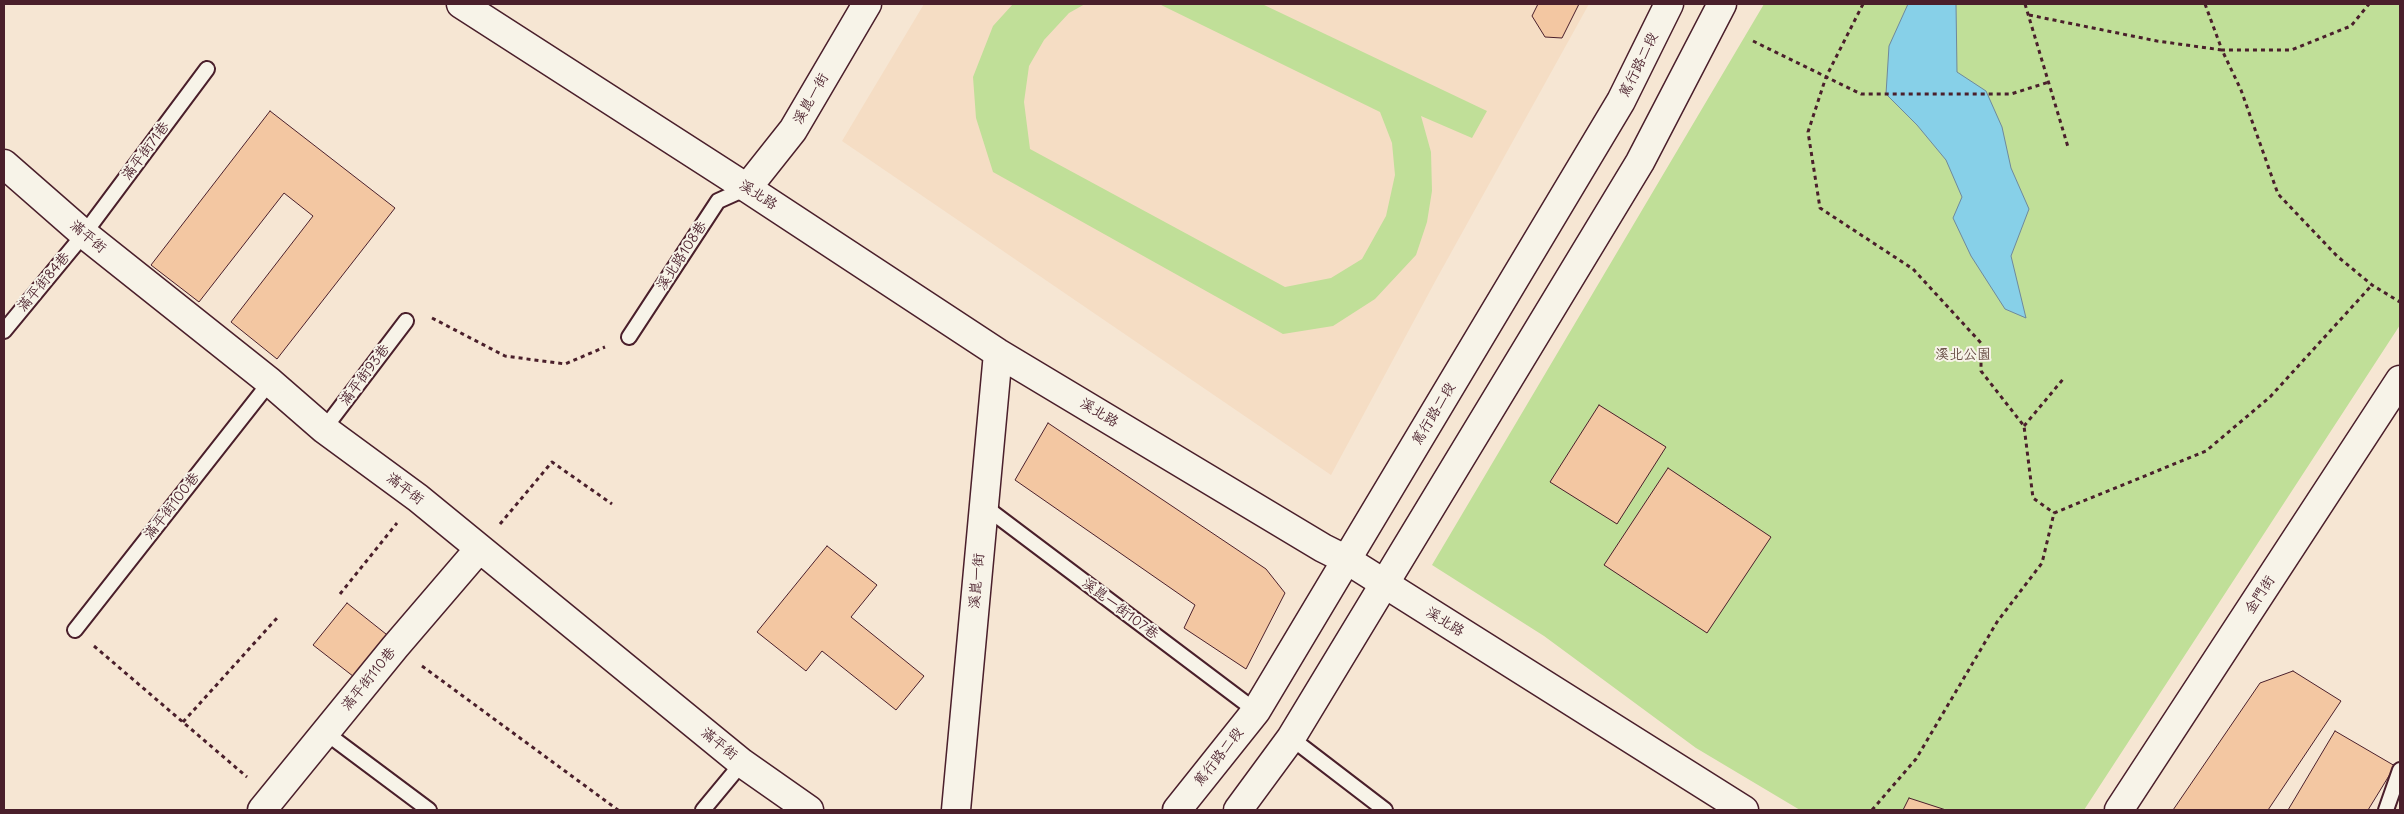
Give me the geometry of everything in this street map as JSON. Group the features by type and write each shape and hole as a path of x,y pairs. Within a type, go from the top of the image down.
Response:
{"street":[{"name":"溪北路","path":"461,4 747,188 998,353 1323,548 1347,560 1744,810"},
{"name":"溪崑一街","path":"747,188 793,130 866,4"},
{"name":"篤行路二段","path":"1177,810 1256,711 1621,101 1669,4"},
{"path":"1238,810 1291,738 1386,585 1640,162 1722,4"},
{"name":"滿平街","path":"4,164 84,234 270,382 324,429 418,498 742,763 809,810"},
{"name":"溪崑一街","path":"956,810 998,353"},
{"name":"金門街","path":"2119,810 2400,380"},
{"name":"滿平街110巷","path":"268,804 395,647 479,549"}],"lane":[{"name":"滿平街71巷","path":"84,234 207,69"},
{"name":"溪北路108巷","path":"629,337 718,201 747,188"},
{"name":"滿平街84巷","path":"4,331 84,234"},
{"name":"滿平街93巷","path":"324,429 406,321"},
{"name":"滿平街100巷","path":"75,630 270,382"},
{"name":"溪崑一街107巷","path":"984,506 1256,711"},
{"path":"326,733 429,810"},
{"path":"1291,738 1385,810"},
{"path":"703,810 742,763"},
{"path":"2386,810 2400,770"}],"path":[{"path":"1863,4 1826,77 1808,132 1820,208 1913,269 1981,343 1981,371 2024,426 2033,498 2054,513"},
{"path":"2025,4 2030,15 2068,147"},
{"path":"2205,4 2222,50 2241,90 2278,194 2337,256 2372,285 2400,302"},
{"path":"2030,15 2157,41 2222,50 2292,50 2351,26 2369,4"},
{"path":"1753,41 1861,94 2011,94 2049,82"},
{"path":"2054,513 2206,451 2270,397 2372,285"},
{"path":"406,321 416,311 505,356 565,364 629,337"},
{"path":"2024,426 2064,378"},
{"path":"479,549 552,462 612,504"},
{"path":"340,594 418,498"},
{"path":"1872,810 1916,759 1997,622 2042,563 2054,513"},
{"path":"183,722 277,618"},
{"path":"75,630 183,722 268,804"},
{"path":"395,647 618,810"}],"shaded area":[{"path":"924,4 1589,4 1437,278 1331,475 842,141"}],"green space":[{"path":"1013,4 1085,4 1069,13 1044,40 1029,66 1024,102 1030,149 1285,287 1331,278 1362,259 1386,216 1395,175 1392,143 1380,112 1159,4 1262,4 1487,111 1472,138 1421,116 1431,152 1432,191 1427,222 1416,255 1375,299 1333,326 1283,334 993,172 976,118 973,77 993,26"},
{"name":"溪北公園","path":"1764,4 2400,4 2400,325 2084,810 1800,810 1696,748 1544,636 1432,565"}],"water":[{"path":"1908,4 1956,4 1957,72 1986,91 2002,127 2011,168 2029,209 2011,256 2026,318 2005,309 1971,256 1953,218 1962,197 1946,160 1917,125 1886,94 1889,46"}],"building":[{"path":"1538,4 1579,4 1562,38 1545,37 1532,16"},
{"path":"270,111 395,208 277,359 231,322 313,216 284,193 199,302 151,265"},
{"path":"1599,405 1666,447 1617,524 1550,482"},
{"path":"1048,423 1266,569 1285,593 1246,669 1184,628 1195,605 1015,480"},
{"path":"1668,468 1771,537 1707,633 1604,565"},
{"path":"827,546 877,585 851,617 924,676 896,710 822,651 806,671 757,632"},
{"path":"347,603 391,638 358,680 313,645"},
{"path":"2293,671 2341,701 2268,810 2173,810 2260,683"},
{"path":"2335,731 2395,766 2368,810 2288,810"},
{"path":"1909,798 1946,810 1903,810"}]}
